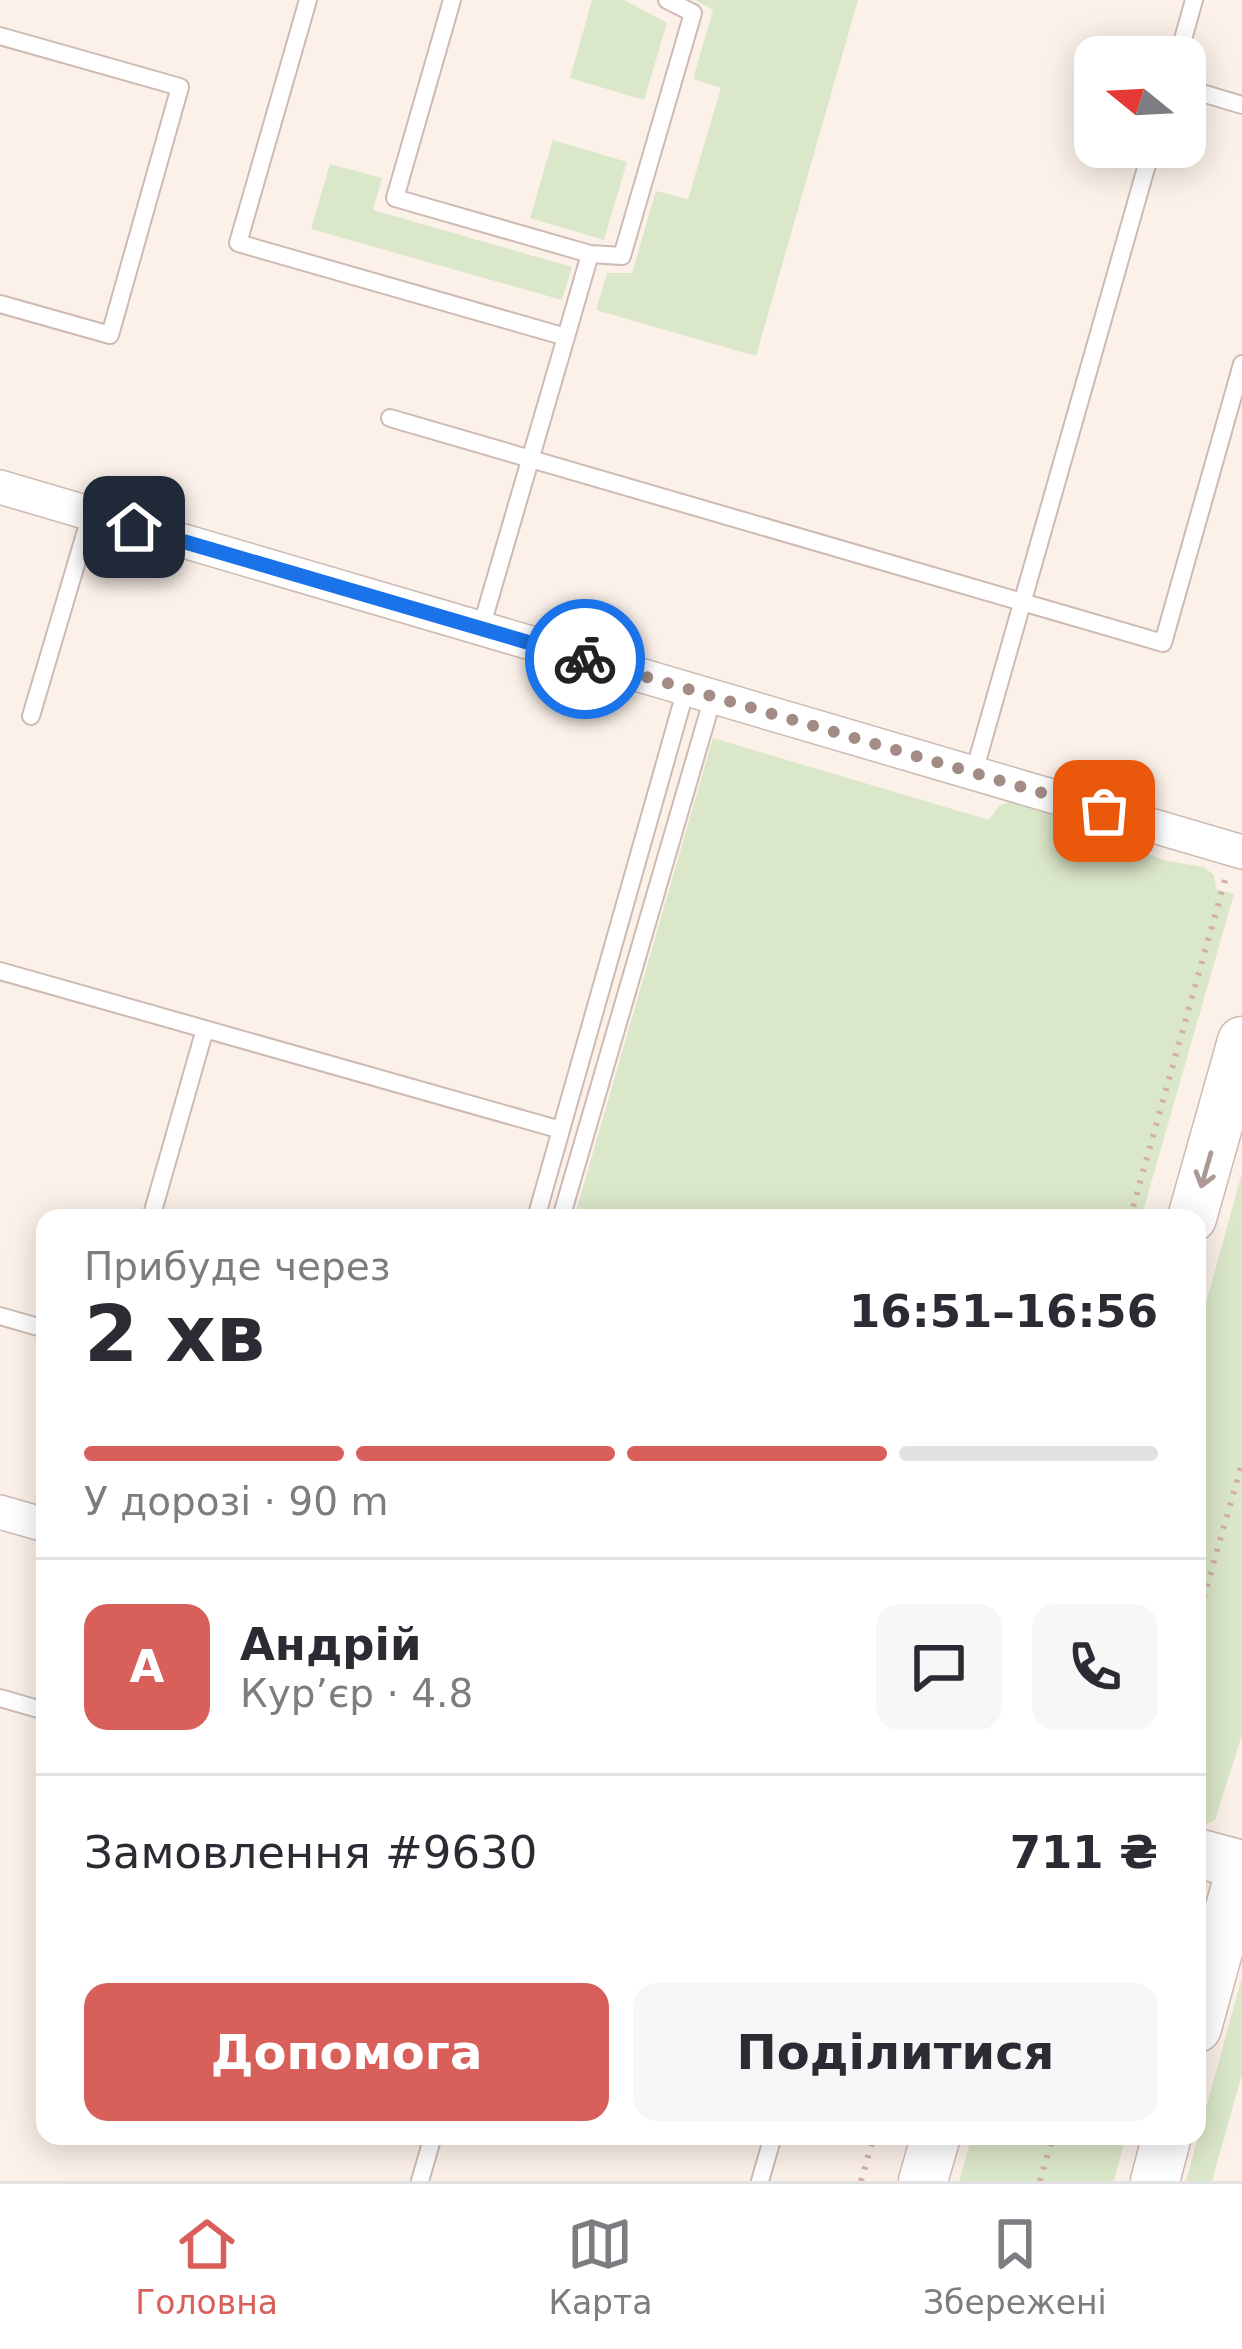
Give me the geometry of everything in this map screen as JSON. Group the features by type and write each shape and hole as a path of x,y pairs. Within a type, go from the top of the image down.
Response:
{"main road":[{"path":"1195,1209 1242,1041"},
{"path":"1206,1855 1242,1865 1206,1995"},
{"path":"923,2181 933,2145"},
{"path":"1154,2181 1164,2145"}],"street":[{"path":"0,487 1238,850"},
{"path":"0,1512 36,1522"}],"lane":[{"path":"308,0 238,243 566,337"},
{"path":"452,0 395,198 590,254 622,256 693,14 668,0"},
{"path":"1184,36 1194,0"},
{"path":"0,36 180,87 110,335 0,304"},
{"path":"1206,94 1242,105"},
{"path":"974,772 1146,168"},
{"path":"481,628 590,254"},
{"path":"390,418 1162,643 1242,364"},
{"path":"31,716 91,514"},
{"path":"539,1209 700,693"},
{"path":"563,1209 700,693"},
{"path":"0,970 561,1130"},
{"path":"155,1209 206,1029"},
{"path":"0,1316 36,1326"},
{"path":"0,1698 36,1708"},
{"path":"420,2181 430,2145"},
{"path":"760,2181 770,2145"}],"path":[{"path":"1133,1209 1238,850"},
{"path":"1206,1589 1242,1463"},
{"path":"861,2181 871,2145"},
{"path":"1040,2181 1050,2145"}],"green space":[{"path":"592,0 624,0 667,23 644,100 570,78"},
{"path":"695,0 858,0 756,356 596,310 607,273 632,273 656,191 688,199 721,88 693,79 713,10"},
{"path":"553,140 627,162 604,240 530,218"},
{"path":"330,164 382,178 373,210 572,267 562,300 311,229"},
{"path":"713,738 989,820 999,806 1017,798 1089,821 1100,838 1168,861 1204,867 1214,875 1216,889 1234,894 1144,1209 577,1209"},
{"path":"1242,1173 1242,1735 1215,1820 1206,1824 1206,1303"},
{"path":"1242,1977 1242,2074 1212,2181 1186,2181 1196,2145 1206,2145 1206,2108"},
{"path":"969,2145 1124,2145 1114,2181 959,2181"}],"way so far":[{"path":"585,659 1104,811"}],"route":[{"path":"134,527 585,659"}]}
